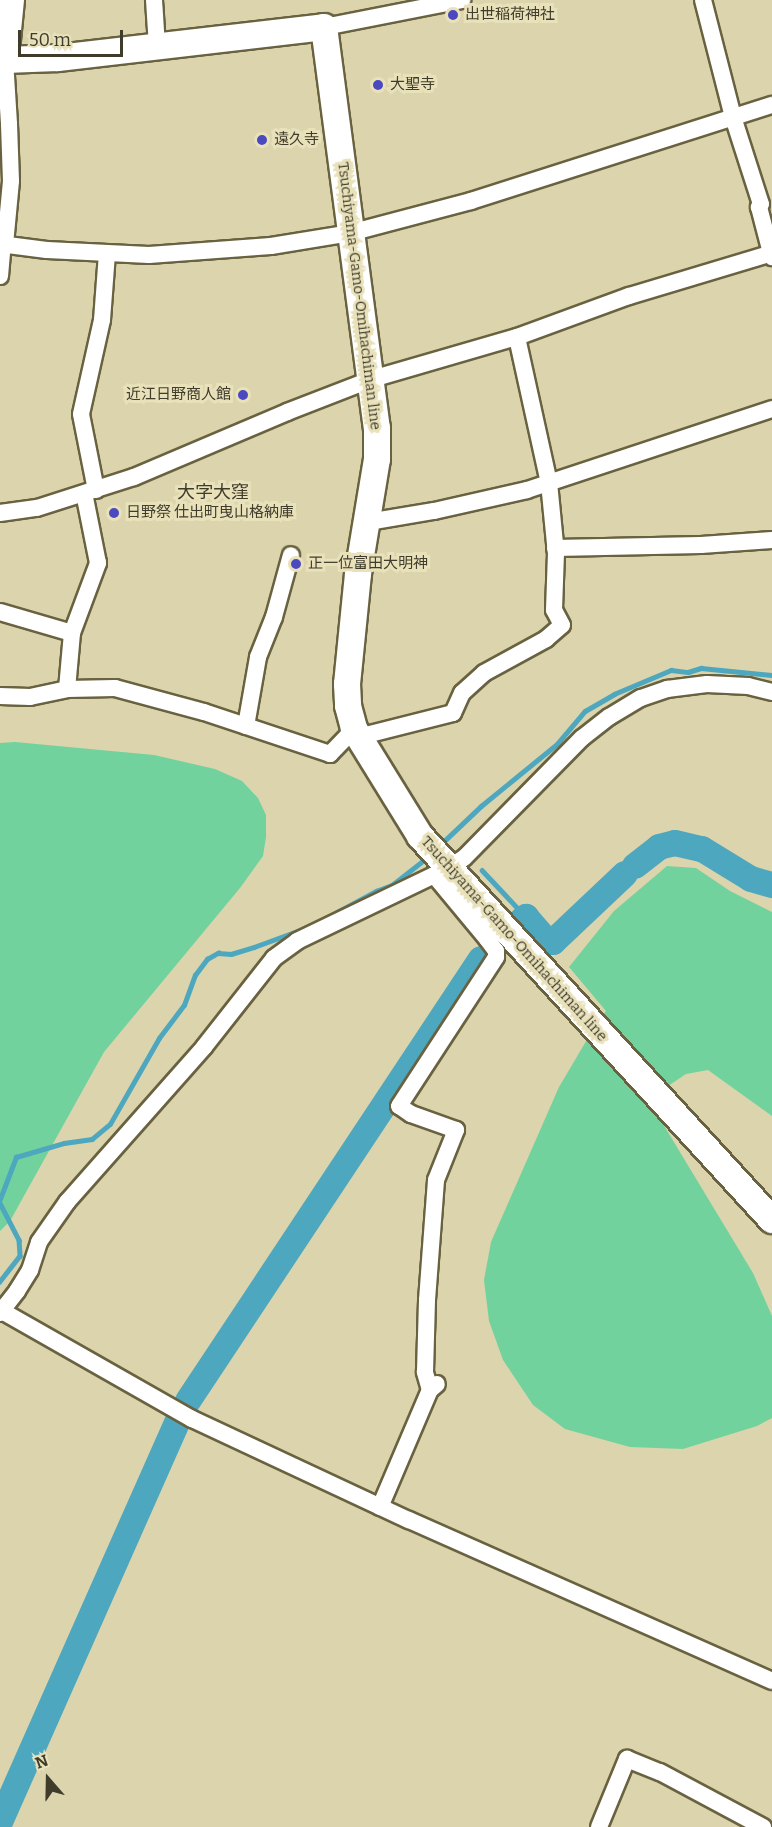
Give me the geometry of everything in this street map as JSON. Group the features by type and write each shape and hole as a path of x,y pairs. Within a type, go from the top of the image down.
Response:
{"main road":[{"path":"11,0 3,60 58,58 324,27"},
{"name":"Tsuchiyama-Gamo-Omihachiman line","path":"324,27 350,233 372,379 377,449 368,522 358,574 347,684 348,706 356,733 441,868 772,1220"}],"street":[{"path":"154,0 157,46"},
{"path":"324,27 462,0"},
{"path":"0,513 29,510 90,492 182,459 287,412 372,379 517,337 629,296 772,254 759,207 761,204 733,117 703,0"},
{"path":"0,276 10,182 3,60"},
{"path":"3,244 107,253 196,253 271,246 350,233 471,201 772,105"},
{"path":"67,689 72,633 98,563 81,414 102,320 107,253"},
{"path":"0,696 30,697 67,689 115,688 246,726 330,754 356,733 453,713 462,693 484,674 546,639 562,625 555,610 555,548 549,483 517,337"},
{"path":"368,522 434,511 549,483 772,409"},
{"path":"555,548 701,545 772,540"},
{"path":"246,726 258,657 274,617 291,555"},
{"path":"0,612 72,633"},
{"path":"772,692 748,686 707,684 667,689 641,698 609,717 582,738 464,858 297,941 274,958 204,1047 67,1202 39,1242 30,1270 1,1312 192,1419 380,1507 772,1682"},
{"path":"380,1507 433,1387 425,1372 426,1309 436,1180 456,1130 411,1114 399,1106 496,957 496,951 441,868"},
{"path":"599,1827 627,1759 660,1772 763,1827"}],"green space":[{"path":"15,742 154,755 215,769 242,781 258,798 266,815 266,837 263,856 240,888 104,1052 10,1221 0,1231 0,743"},
{"path":"667,866 696,868 730,891 772,912 772,1116 708,1070 686,1074 665,1088 658,1102 663,1124 753,1273 772,1316 772,1418 757,1426 683,1449 630,1447 565,1429 533,1405 503,1360 489,1321 484,1280 491,1242 559,1087 606,1011 569,967 614,911"}],"waterway":[{"path":"439,846 481,806 557,744 585,711 614,694 671,670 688,672 701,668 772,675"},
{"path":"635,866 659,847 675,843 702,849 751,879 772,885"},
{"path":"326,918 392,885 429,856"},
{"path":"482,870 526,917"},
{"path":"523,919 526,917 548,942 553,942 625,874"},
{"path":"0,1199 16,1157 64,1143 92,1139 110,1124 159,1038 184,1005 195,975 207,959 218,953 231,954 254,947 311,926"},
{"path":"188,1401 481,959"},
{"path":"0,1203 19,1240 20,1256 0,1282"},
{"path":"0,1822 178,1421"}],"place":[{"name":"出世稲荷神社","path":"453,15"},
{"name":"大聖寺","path":"378,85"},
{"name":"遠久寺","path":"262,140"},
{"name":"近江日野商人館","path":"243,395"},
{"name":"日野祭 仕出町曳山格納庫","path":"114,513"},
{"name":"正一位富田大明神","path":"296,564"}],"district":[{"name":"大字大窪","path":"213,492"}]}
